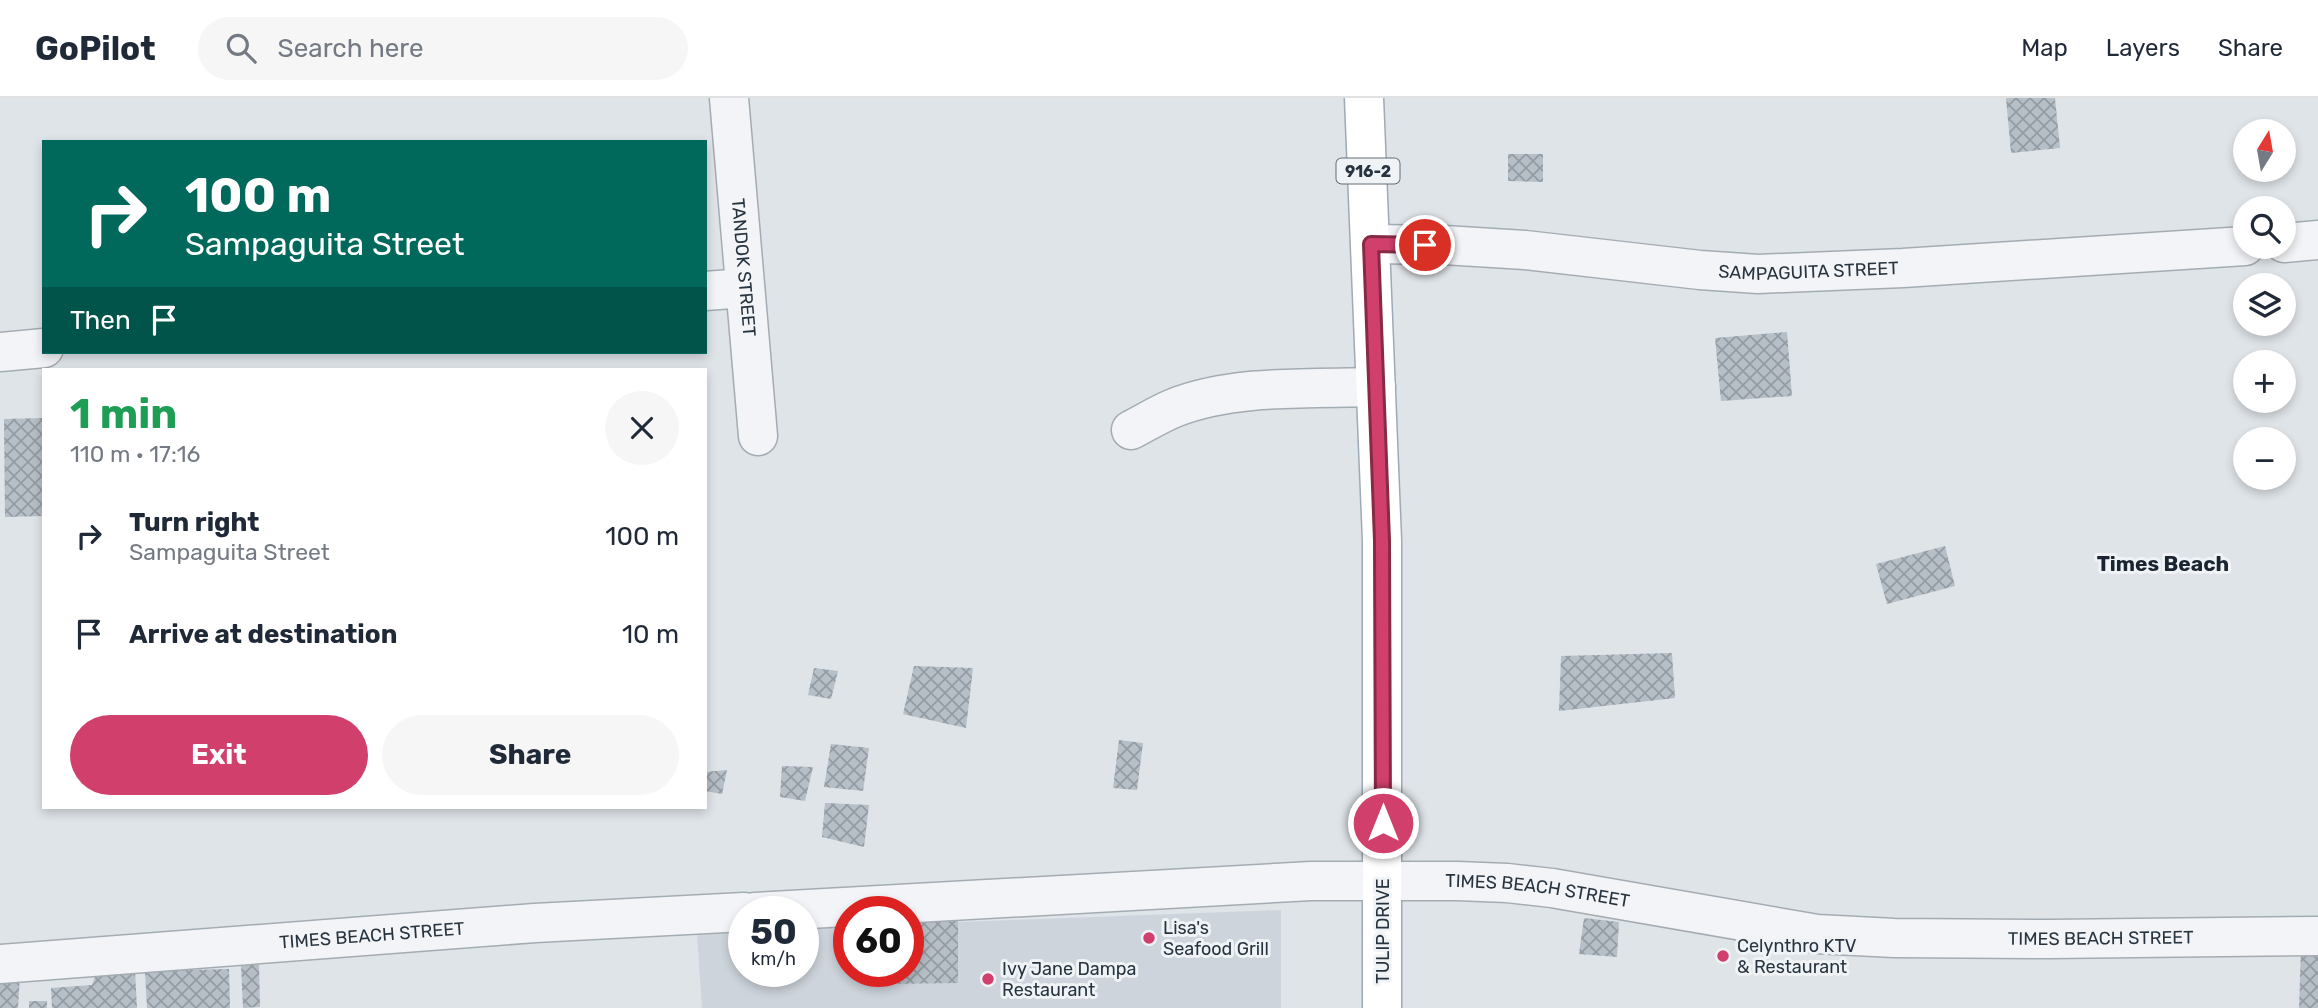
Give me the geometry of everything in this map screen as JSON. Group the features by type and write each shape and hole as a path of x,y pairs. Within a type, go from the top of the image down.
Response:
{"main road":[{"name":"TULIP DRIVE","path":"1364,98 1382,541 1382,1008"}],"street":[{"name":"TANDOK STREET","path":"729,98 758,436"},
{"path":"2296,242 2318,240"},
{"name":"SAMPAGUITA STREET","path":"1371,244 1525,250 1758,274 1903,268 2233,247"},
{"path":"707,291 745,288"},
{"path":"0,352 42,348"},
{"path":"1131,430 1175,408 1209,398 1251,392 1376,387"},
{"name":"TIMES BEACH STREET","path":"819,908 1383,880 1507,883 1552,888 1816,934 1894,938 2037,939 2318,936"},
{"name":"TIMES BEACH STREET","path":"0,964 535,923 728,913"}],"shaded area":[{"path":"1281,910 1281,1008 702,1008 697,933 728,932 728,987 819,987 819,928 833,928 833,987 924,987 924,923"}],"building":[{"path":"2006,98 2055,98 2060,148 2011,153"},
{"path":"1508,154 1543,154 1543,182 1508,181"},
{"path":"1787,332 1792,396 1721,401 1715,338"},
{"path":"42,418 42,516 5,517 4,419"},
{"path":"1945,546 1955,586 1887,604 1876,564"},
{"path":"1672,653 1675,698 1559,711 1561,656"},
{"path":"914,666 973,668 966,728 903,714"},
{"path":"814,668 838,671 831,699 808,695"},
{"path":"1119,740 1143,743 1137,790 1113,788"},
{"path":"831,744 869,748 863,791 824,787"},
{"path":"782,766 813,767 805,801 780,797"},
{"path":"727,770 722,794 707,791 707,772"},
{"path":"825,803 869,805 864,847 822,837"},
{"path":"1584,918 1619,922 1617,957 1579,954"},
{"path":"924,919 958,919 958,983 924,983"},
{"path":"2301,948 2318,949 2318,1008 2299,1008"},
{"path":"259,964 260,1007 243,1008 241,965"},
{"path":"229,969 230,1008 147,1008 145,971"},
{"path":"135,971 137,1008 52,1008 51,988 92,985 96,974"},
{"path":"0,974 20,974 18,1008 0,1008"},
{"path":"29,1001 47,1001 47,1008 29,1008"}],"place":[{"name":"Lisa's Seafood Grill","path":"1149,938"},
{"name":"Celynthro KTV & Restaurant","path":"1723,956"},
{"name":"Ivy Jane Dampa Restaurant","path":"988,979"}],"district":[{"name":"Times Beach","path":"2163,563"}],"route":[{"path":"1383,823 1382,541 1371,244 1425,245"}]}
